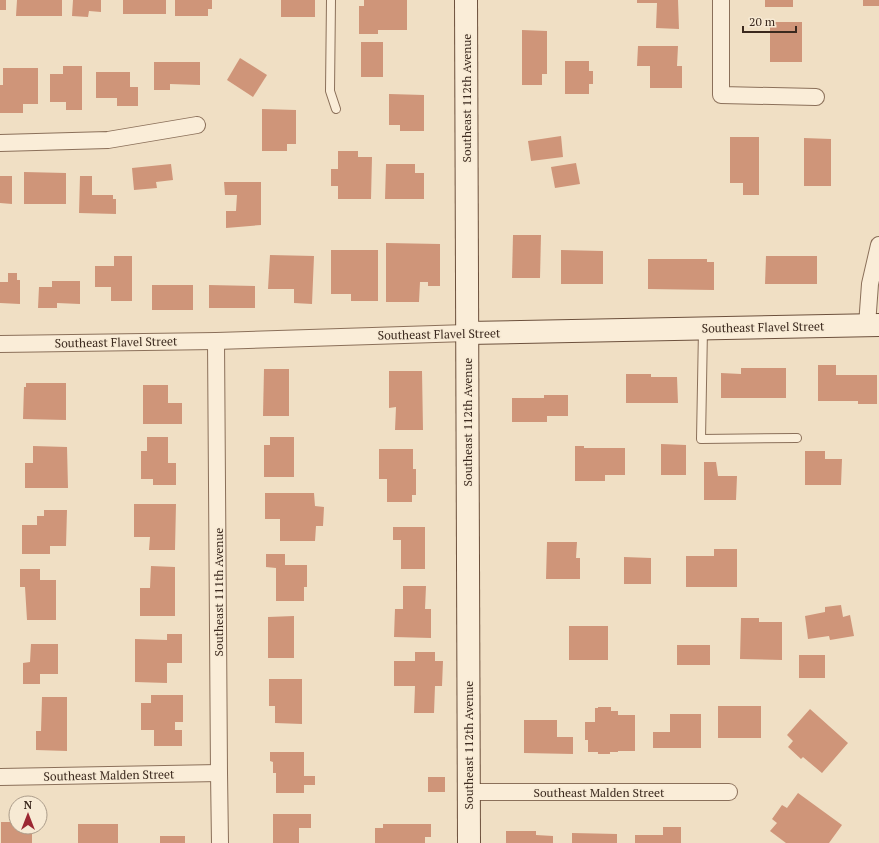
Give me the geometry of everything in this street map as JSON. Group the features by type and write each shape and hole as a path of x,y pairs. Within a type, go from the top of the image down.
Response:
{"main road":[{"name":"Southeast 112th Avenue","path":"466,0 469,843"},
{"name":"Southeast Flavel Street","path":"467,333 873,325"}],"street":[{"path":"720,0 721,96 816,97"},
{"path":"0,143 108,140 197,125"},
{"path":"873,325 870,284 879,245"},
{"name":"Southeast Flavel Street","path":"0,344 216,341 467,333"},
{"name":"Southeast 111th Avenue","path":"216,341 218,773 220,843"},
{"name":"Southeast Malden Street","path":"0,777 218,773"},
{"name":"Southeast Malden Street","path":"468,792 729,792"}],"lane":[{"path":"331,0 330,91 336,109"},
{"path":"703,329 700,439 797,438"}],"building":[{"path":"0,0 6,0 6,10 0,10"},
{"path":"17,0 62,0 62,16 16,16"},
{"path":"73,0 101,0 101,12 89,11 88,17 72,16"},
{"path":"123,0 166,0 166,14 123,14"},
{"path":"175,0 212,0 212,9 208,9 208,16 175,16"},
{"path":"281,0 315,0 315,17 281,17"},
{"path":"364,0 407,0 407,30 378,30 378,34 359,34 359,6 364,6"},
{"path":"637,0 678,0 679,29 656,28 657,3 637,3"},
{"path":"765,0 793,0 793,7 765,7"},
{"path":"863,0 879,0 879,6 863,6"},
{"path":"770,22 802,22 802,62 770,62"},
{"path":"522,30 547,31 547,74 542,74 542,85 522,85"},
{"path":"361,42 383,42 383,77 361,77"},
{"path":"638,46 678,46 677,66 682,66 682,88 650,88 650,66 637,66"},
{"path":"240,58 267,75 253,97 227,80"},
{"path":"565,61 589,61 589,71 593,71 593,84 589,84 589,94 565,94"},
{"path":"154,62 200,62 200,85 170,84 170,90 154,90"},
{"path":"63,66 82,66 82,110 66,110 66,102 50,102 50,74 63,74"},
{"path":"3,68 38,68 38,104 23,104 23,113 0,113 0,85 3,85"},
{"path":"96,72 130,72 130,87 138,87 138,106 117,106 117,98 96,98"},
{"path":"389,94 424,95 424,131 400,131 400,125 389,125"},
{"path":"262,109 296,110 296,144 287,144 287,151 262,151"},
{"path":"561,136 563,157 531,161 528,141"},
{"path":"730,137 759,137 759,195 743,195 743,183 730,183"},
{"path":"804,138 831,139 831,186 804,186"},
{"path":"338,151 358,151 358,157 372,157 371,199 338,199 338,186 331,186 331,169 338,169"},
{"path":"576,163 580,184 555,188 551,167"},
{"path":"171,164 173,180 156,182 157,188 134,190 132,168"},
{"path":"386,164 415,164 415,173 424,173 424,199 385,199"},
{"path":"24,172 66,173 66,204 24,204"},
{"path":"0,176 12,176 12,204 0,203"},
{"path":"80,176 92,176 92,195 113,195 113,199 116,199 116,214 79,213"},
{"path":"224,182 261,182 261,225 226,228 226,211 236,211 237,195 225,195"},
{"path":"513,235 541,235 540,278 512,278"},
{"path":"386,243 440,244 440,286 428,286 428,282 420,282 419,302 386,302"},
{"path":"331,250 378,250 378,301 351,301 351,294 331,294"},
{"path":"561,250 603,251 603,284 561,284"},
{"path":"270,255 314,256 312,304 294,303 294,289 268,289"},
{"path":"114,256 132,256 132,301 111,301 111,287 95,287 95,266 114,266"},
{"path":"766,256 817,256 817,284 765,284"},
{"path":"648,259 707,259 707,262 714,262 714,290 648,289"},
{"path":"8,273 17,273 17,280 20,280 20,304 0,303 0,282 8,282"},
{"path":"52,281 80,281 80,304 57,303 57,308 38,308 39,287 52,287"},
{"path":"152,285 193,285 193,310 152,310"},
{"path":"209,285 255,286 255,308 209,308"},
{"path":"818,365 836,365 836,375 877,375 877,404 858,404 858,401 818,401"},
{"path":"741,368 786,368 786,398 721,398 721,373 741,374"},
{"path":"264,369 289,369 289,416 263,416"},
{"path":"389,371 422,371 423,430 395,430 396,407 389,408"},
{"path":"626,374 651,374 651,377 677,377 678,403 626,403"},
{"path":"26,383 66,383 66,420 23,419 24,387 26,387"},
{"path":"143,385 168,385 168,403 182,403 182,424 143,424"},
{"path":"544,395 568,395 568,416 547,416 547,422 512,422 512,398 544,398"},
{"path":"147,437 168,437 168,463 176,463 176,485 153,485 153,479 141,479 141,451 147,451"},
{"path":"270,437 294,437 294,477 264,477 264,445 270,445"},
{"path":"661,444 686,445 686,475 661,475"},
{"path":"33,446 67,447 68,488 25,488 25,463 33,463"},
{"path":"575,446 584,446 584,448 625,448 625,475 605,475 605,481 575,481"},
{"path":"379,449 413,449 413,469 416,469 416,495 412,495 412,502 387,502 387,479 379,479"},
{"path":"805,451 825,451 825,459 842,459 841,485 805,485"},
{"path":"704,462 716,462 718,476 737,476 736,500 704,500"},
{"path":"265,493 314,493 315,506 324,507 323,526 316,526 315,541 280,541 280,519 265,519"},
{"path":"134,504 176,504 175,550 149,550 150,537 134,537"},
{"path":"44,510 67,510 66,546 50,546 50,554 22,554 22,525 37,525 37,516 44,516"},
{"path":"393,527 425,527 425,569 401,569 401,540 393,540"},
{"path":"547,542 577,542 576,558 580,558 580,579 546,579"},
{"path":"714,549 737,549 737,587 686,587 686,556 714,556"},
{"path":"266,554 285,554 285,565 307,565 307,587 304,587 304,601 276,601 276,568 266,567"},
{"path":"624,557 651,558 651,584 624,584"},
{"path":"151,566 175,567 175,616 140,616 140,588 150,588"},
{"path":"20,569 40,569 40,580 56,580 56,620 27,620 25,587 20,587"},
{"path":"403,586 426,586 425,609 431,609 431,638 394,637 395,609 403,609"},
{"path":"841,605 843,617 850,615 854,636 830,640 829,636 808,639 805,616 825,612 825,607"},
{"path":"294,616 294,658 268,658 268,617"},
{"path":"741,618 759,618 759,622 782,622 782,660 740,659"},
{"path":"569,626 608,626 608,660 569,660"},
{"path":"167,634 182,634 182,663 167,663 167,683 135,682 135,639 167,640"},
{"path":"31,644 58,644 58,674 40,674 40,684 23,684 23,663 30,662"},
{"path":"677,645 710,645 710,665 677,665"},
{"path":"415,652 435,652 435,661 443,661 442,686 435,686 434,713 414,713 415,686 394,686 394,661 415,661"},
{"path":"799,655 825,655 825,678 799,678"},
{"path":"269,679 302,679 302,724 275,723 275,706 269,706"},
{"path":"151,695 183,695 183,722 175,722 175,730 182,730 182,746 154,746 154,730 141,730 141,703 151,703"},
{"path":"42,697 67,697 67,751 36,750 36,731 41,731"},
{"path":"718,706 761,706 761,738 718,738"},
{"path":"611,707 611,711 618,711 618,715 635,715 635,751 618,751 610,752 610,754 588,752 588,740 585,740 585,722 595,722 595,708"},
{"path":"810,709 848,743 822,773 803,757 801,759 788,747 793,741 787,735"},
{"path":"670,714 701,714 701,748 653,748 653,732 670,732"},
{"path":"524,720 557,720 557,737 573,737 573,754 524,753"},
{"path":"270,752 304,752 304,776 315,776 315,785 304,785 304,793 276,793 276,773 273,773 273,762 270,761"},
{"path":"428,777 445,777 445,792 428,792"},
{"path":"798,793 842,825 829,843 786,843 770,831 777,823 772,819 782,805 787,808"},
{"path":"273,814 311,814 311,828 299,828 299,843 273,843"},
{"path":"1,822 8,822 8,835 32,835 32,843 1,843"},
{"path":"78,824 118,824 118,843 78,843"},
{"path":"383,824 431,824 431,837 425,837 425,843 375,843 375,828 383,828"},
{"path":"663,827 681,827 681,843 635,843 635,835 663,835"},
{"path":"506,831 536,831 536,835 553,836 553,843 506,843"},
{"path":"572,833 617,834 617,843 572,843"},
{"path":"160,836 185,836 185,843 160,843"}]}
